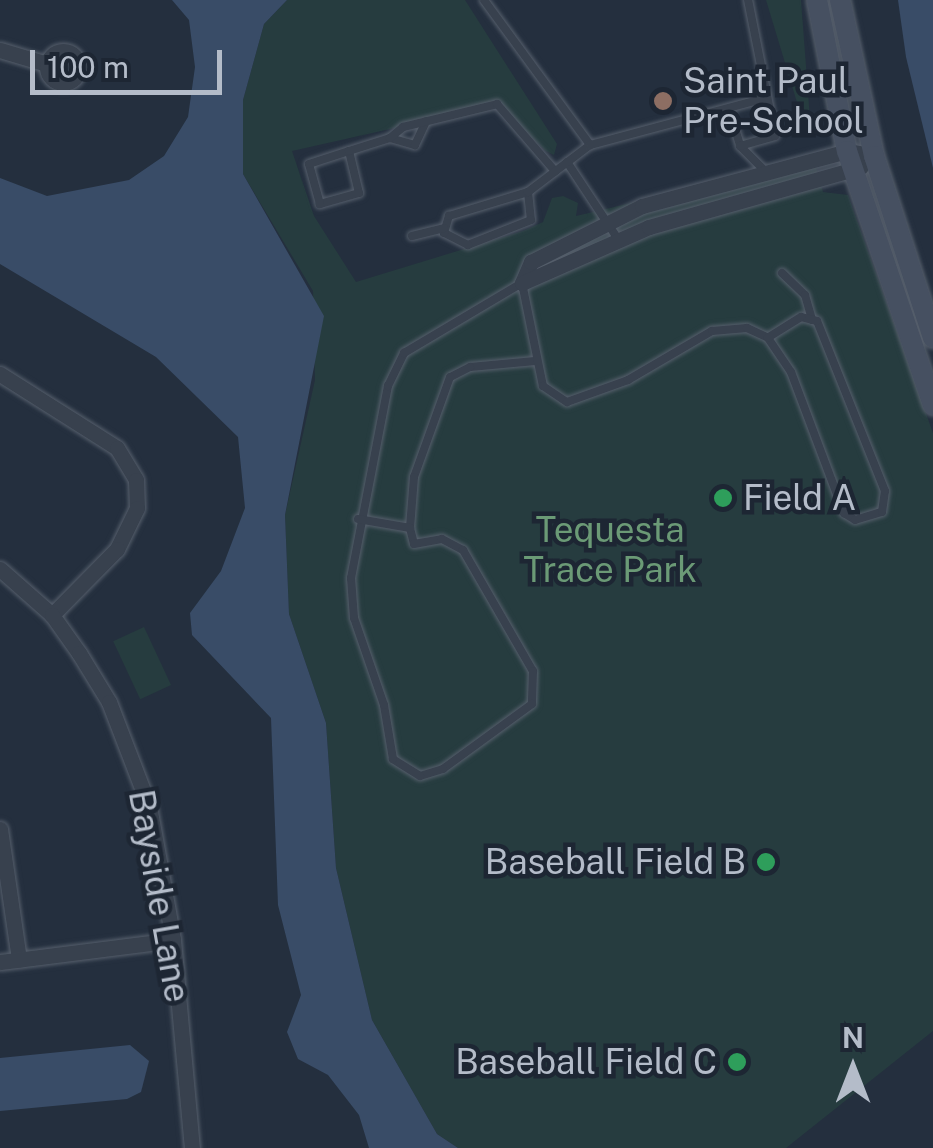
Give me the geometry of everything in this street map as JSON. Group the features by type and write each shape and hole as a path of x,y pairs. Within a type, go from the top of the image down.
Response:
{"main road":[{"path":"818,0 847,151 933,404"},
{"path":"840,0 874,156 933,338"}],"street":[{"path":"0,50 47,64"},
{"path":"522,283 531,262 606,219 847,151 874,156"},
{"path":"522,283 618,239 854,173 874,156"},
{"path":"0,374 117,448 136,480 137,508 117,550 52,615"},
{"name":"Bayside Lane","path":"0,569 52,615 110,702 150,806 172,940 192,1148"},
{"path":"0,829 19,960"},
{"path":"0,962 172,940"}],"lane":[{"path":"484,0 590,145"},
{"path":"740,146 775,136 748,0"},
{"path":"528,192 530,220 468,245 449,240 444,228 449,216 528,192 590,145 766,98"},
{"path":"349,151 359,193 320,204 309,164 349,151 390,138 426,120 497,104 555,171"},
{"path":"729,108 740,146 766,172"},
{"path":"390,138 415,145 426,120"},
{"path":"567,162 618,239"},
{"path":"412,236 444,228"},
{"path":"535,361 470,368 450,378 414,477 410,528 414,544 442,538 463,550 535,686 532,704 443,769 420,776 393,759 384,706 354,618 358,519 388,386 404,353 522,283 543,386 568,402 628,380 712,331 746,328 768,338 790,372 844,513 855,520 882,512 885,492 805,295 782,273"},
{"path":"768,338 801,318 812,320"},
{"path":"358,519 410,528"}],"green space":[{"name":"Tequesta Trace Park","path":"287,0 465,0 557,144 554,155 546,151 497,105 292,151 314,216 356,282 523,231 543,222 552,198 563,196 578,203 576,216 814,160 823,192 848,195 933,433 933,1031 786,1148 458,1148 437,1134 372,1020 336,868 326,723 289,614 285,515 315,380 313,291 243,174 243,100 264,24"},
{"path":"766,0 801,0 811,132 805,129"},
{"path":"144,627 171,685 140,699 113,641"}],"water":[{"path":"172,0 287,0 264,24 243,100 243,174 324,316 285,515 289,614 326,723 336,868 372,1020 437,1134 458,1148 369,1148 359,1115 328,1075 298,1059 287,1032 301,995 278,905 271,718 192,635 190,613 221,571 245,508 238,437 156,357 0,264 0,178 47,196 129,180 164,156 188,117 195,67 189,20"},
{"path":"898,0 933,0 933,168 906,57"},
{"path":"130,1045 149,1061 141,1092 127,1099 0,1111 0,1058"}],"place":[{"name":"Saint Paul Pre-School","path":"663,101"},
{"name":"Field A","path":"723,498"},
{"name":"Baseball Field B","path":"766,862"},
{"name":"Baseball Field C","path":"737,1062"}]}
